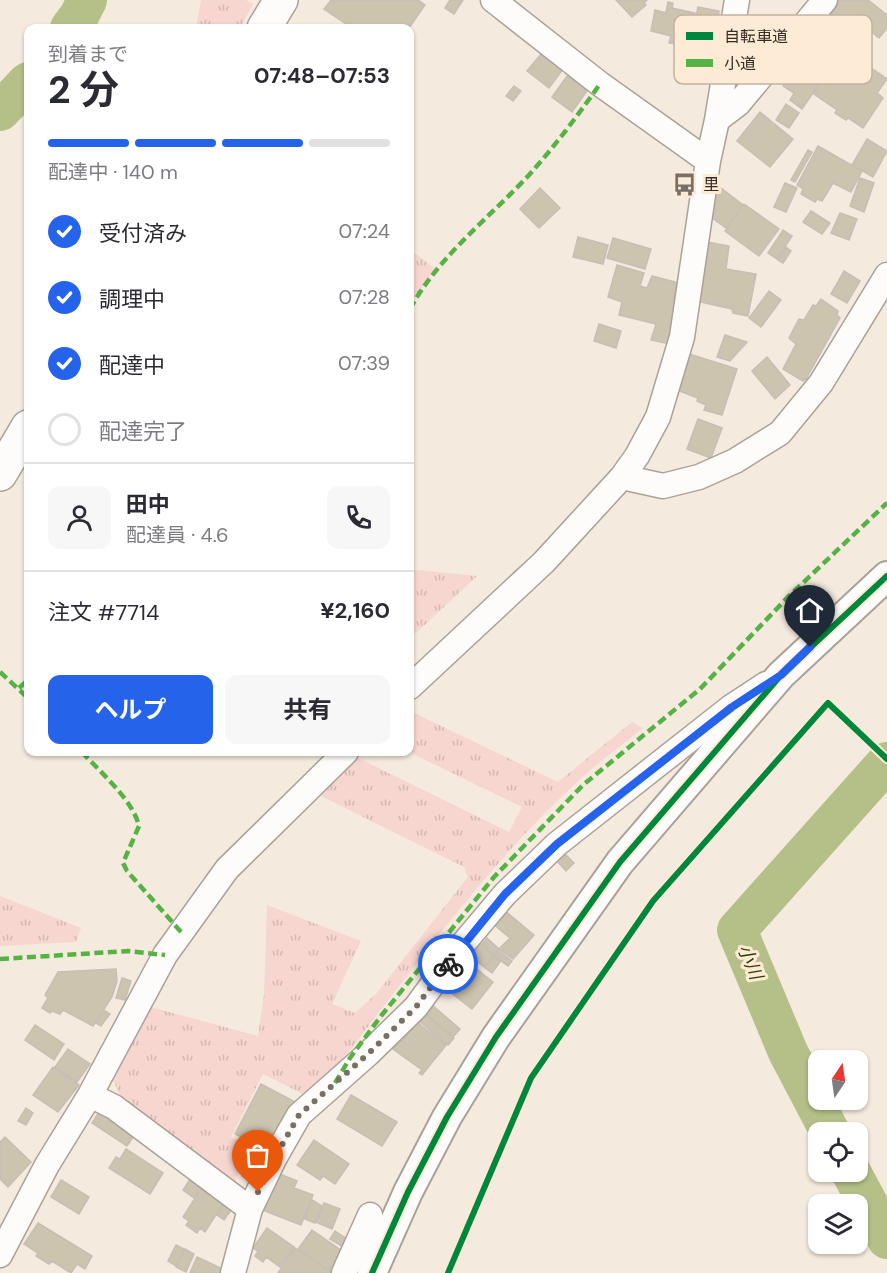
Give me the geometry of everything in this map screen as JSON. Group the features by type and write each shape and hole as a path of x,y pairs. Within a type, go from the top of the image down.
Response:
{"main road":[{"path":"266,24 281,0"},
{"path":"0,474 24,434"}],"street":[{"path":"493,0 600,84 708,161"},
{"path":"734,15 737,0"},
{"path":"812,15 825,0"},
{"path":"414,683 544,562 622,477 637,456 658,417 682,337 708,161 723,84"},
{"path":"717,120 738,104 755,84"},
{"path":"622,477 663,486 699,477 735,461 780,433 821,383 887,275"},
{"path":"372,1273 408,1192 447,1117 496,1037 620,862 781,675 887,576"},
{"path":"233,1273 250,1209 274,1159 299,1115 368,1054 416,1007 505,894 564,840 732,707 781,675"},
{"path":"0,1255 47,1165 90,1095 165,955 227,869 342,756"},
{"path":"90,1095 114,1107 250,1209"},
{"path":"344,1273 370,1215"}],"green space":[{"path":"201,0 246,0 253,4 242,24 197,24"},
{"path":"414,252 435,269 414,298"},
{"path":"414,569 477,576 414,633"},
{"path":"414,713 558,782 632,722 643,728 584,776 509,851 447,925 330,1076 309,1097 263,1074 231,1137 251,1148 233,1185 123,1102 111,1076 147,1006 258,1036 264,995 267,905 361,941 332,1004 355,1013 376,994 468,877 464,867 321,796 358,758 509,832 522,807 414,754"},
{"path":"0,896 81,928 76,942 0,946"}],"building":[{"path":"331,0 418,0 425,5 412,24 346,24 324,9"},
{"path":"450,0 463,0 454,14 445,8"},
{"path":"616,0 647,0 644,3 646,5 632,17"},
{"path":"833,0 868,0 887,15 887,28 879,38 872,32 872,15 827,15 823,12"},
{"path":"668,2 673,3 672,8 695,13 695,15 674,15 674,44 669,43 671,36 651,31 655,10 666,13"},
{"path":"698,7 719,11 718,15 696,15"},
{"path":"542,53 563,69 549,88 527,71"},
{"path":"872,69 887,79 877,93 883,98 863,128 835,113 837,110 814,94 821,84 872,84"},
{"path":"567,76 587,91 572,112 552,97"},
{"path":"784,84 819,84 802,109 790,100 794,93 783,86"},
{"path":"514,86 521,91 513,101 506,96"},
{"path":"786,104 799,113 789,128 776,120"},
{"path":"760,112 793,139 770,167 737,141"},
{"path":"867,139 887,151 873,177 852,165"},
{"path":"818,146 862,171 851,192 833,183 822,201 817,199 815,202 801,194 803,189 797,185"},
{"path":"808,150 812,152 795,182 791,180"},
{"path":"860,178 874,183 864,212 850,206"},
{"path":"785,183 797,188 786,212 774,207"},
{"path":"540,188 560,208 539,228 520,209"},
{"path":"721,188 743,205 726,228 711,217 716,210 709,204"},
{"path":"744,204 779,229 759,256 725,231"},
{"path":"811,211 830,223 822,234 803,222"},
{"path":"840,213 857,219 849,240 831,233"},
{"path":"783,230 792,236 777,259 768,253"},
{"path":"578,237 608,245 603,264 573,257"},
{"path":"613,238 651,249 645,269 607,258"},
{"path":"707,242 729,246 726,269 756,274 748,316 733,313 732,309 696,301"},
{"path":"786,247 791,251 783,263 778,260"},
{"path":"617,265 644,273 640,286 647,288 652,276 679,283 670,344 651,340 656,324 619,315 622,302 608,297"},
{"path":"844,271 860,281 847,303 831,294"},
{"path":"769,291 781,300 761,327 749,318"},
{"path":"821,299 838,311 837,315 840,318 803,381 783,369 796,344 789,338 799,319 804,320 813,305 816,306"},
{"path":"599,324 621,331 616,348 594,341"},
{"path":"725,335 747,342 730,361 717,357"},
{"path":"686,353 737,369 722,415 704,410 706,405 697,401 698,398 674,389"},
{"path":"767,357 790,385 775,399 752,371"},
{"path":"698,419 722,428 711,458 687,449"},
{"path":"564,853 574,863 566,871 556,860"},
{"path":"504,910 534,935 513,959 499,949 510,938 493,924"},
{"path":"487,938 499,949 494,955 482,944"},
{"path":"478,942 494,956 484,967 468,954"},
{"path":"499,951 512,961 508,966 494,956"},
{"path":"494,957 500,962 492,973 485,968"},
{"path":"468,962 493,982 472,1009 446,989"},
{"path":"116,969 117,981 112,997 93,1026 63,1010 60,1014 52,1011 50,1013 42,1008 48,998 45,995 58,972"},
{"path":"122,978 131,981 125,1000 116,998"},
{"path":"432,1005 460,1029 453,1037 425,1013"},
{"path":"104,1010 110,1014 101,1026 96,1023"},
{"path":"425,1014 454,1038 448,1045 419,1021"},
{"path":"417,1022 446,1045 422,1075 419,1073 422,1070 393,1049"},
{"path":"35,1025 64,1044 54,1060 25,1040"},
{"path":"68,1049 90,1064 77,1082 55,1067"},
{"path":"53,1067 79,1085 58,1112 33,1095"},
{"path":"261,1084 301,1105 260,1185 242,1176 248,1166 256,1169 266,1149 235,1134"},
{"path":"351,1095 397,1122 382,1146 337,1119"},
{"path":"26,1108 33,1113 26,1125 18,1121"},
{"path":"101,1109 136,1133 127,1146 92,1123"},
{"path":"5,1137 31,1162 8,1187 0,1179 0,1142"},
{"path":"314,1140 349,1164 335,1184 323,1176 320,1180 297,1165"},
{"path":"126,1149 163,1173 150,1194 109,1168 116,1157 120,1159"},
{"path":"275,1172 297,1181 294,1188 313,1195 301,1225 260,1209"},
{"path":"192,1176 204,1184 194,1198 183,1190"},
{"path":"61,1180 89,1197 79,1214 51,1197"},
{"path":"204,1184 226,1199 205,1232 200,1228 197,1233 186,1225 189,1221 183,1217"},
{"path":"312,1200 322,1206 315,1223 305,1219"},
{"path":"226,1201 234,1206 224,1220 217,1215"},
{"path":"324,1203 340,1209 332,1229 316,1222"},
{"path":"38,1223 92,1256 85,1269 77,1264 71,1273 52,1261 49,1264 36,1256 38,1253 24,1244"},
{"path":"267,1228 294,1247 280,1267 266,1257 263,1262 255,1256 258,1251 253,1248"},
{"path":"312,1230 345,1253 331,1272 298,1249"},
{"path":"335,1231 347,1239 343,1247 330,1239"},
{"path":"176,1245 184,1249 176,1266 168,1261"},
{"path":"295,1248 332,1273 278,1273"},
{"path":"185,1249 194,1254 186,1272 176,1267"},
{"path":"197,1257 227,1271 226,1273 190,1273"}],"waterway":[{"path":"73,24 87,0"},
{"path":"0,111 24,86"},
{"name":"小川","path":"825,1122 788,1052 737,930 887,762"},
{"name":"小川","path":"856,1182 887,1239"}],"marked path":[{"path":"414,303 449,255 548,153 600,84"},
{"path":"335,1083 381,1016 494,877 583,785 700,689 788,597 887,503"},
{"path":"0,672 24,694"},
{"path":"19,688 24,684"},
{"path":"86,756 123,796 136,816 139,826 123,863 127,871 182,933"},
{"path":"0,959 128,951 165,955"}],"cycle path":[{"path":"372,1273 408,1192 447,1117 496,1037 620,862 781,675 887,576"},
{"path":"448,1273 531,1078 653,901 828,703 887,759"}],"way so far":[{"path":"258,1192 299,1115 368,1054 416,1007 448,964"}],"place":[{"name":"里","path":"685,184"}],"route":[{"path":"448,964 505,894 557,844 732,707 781,675 810,647"}]}
